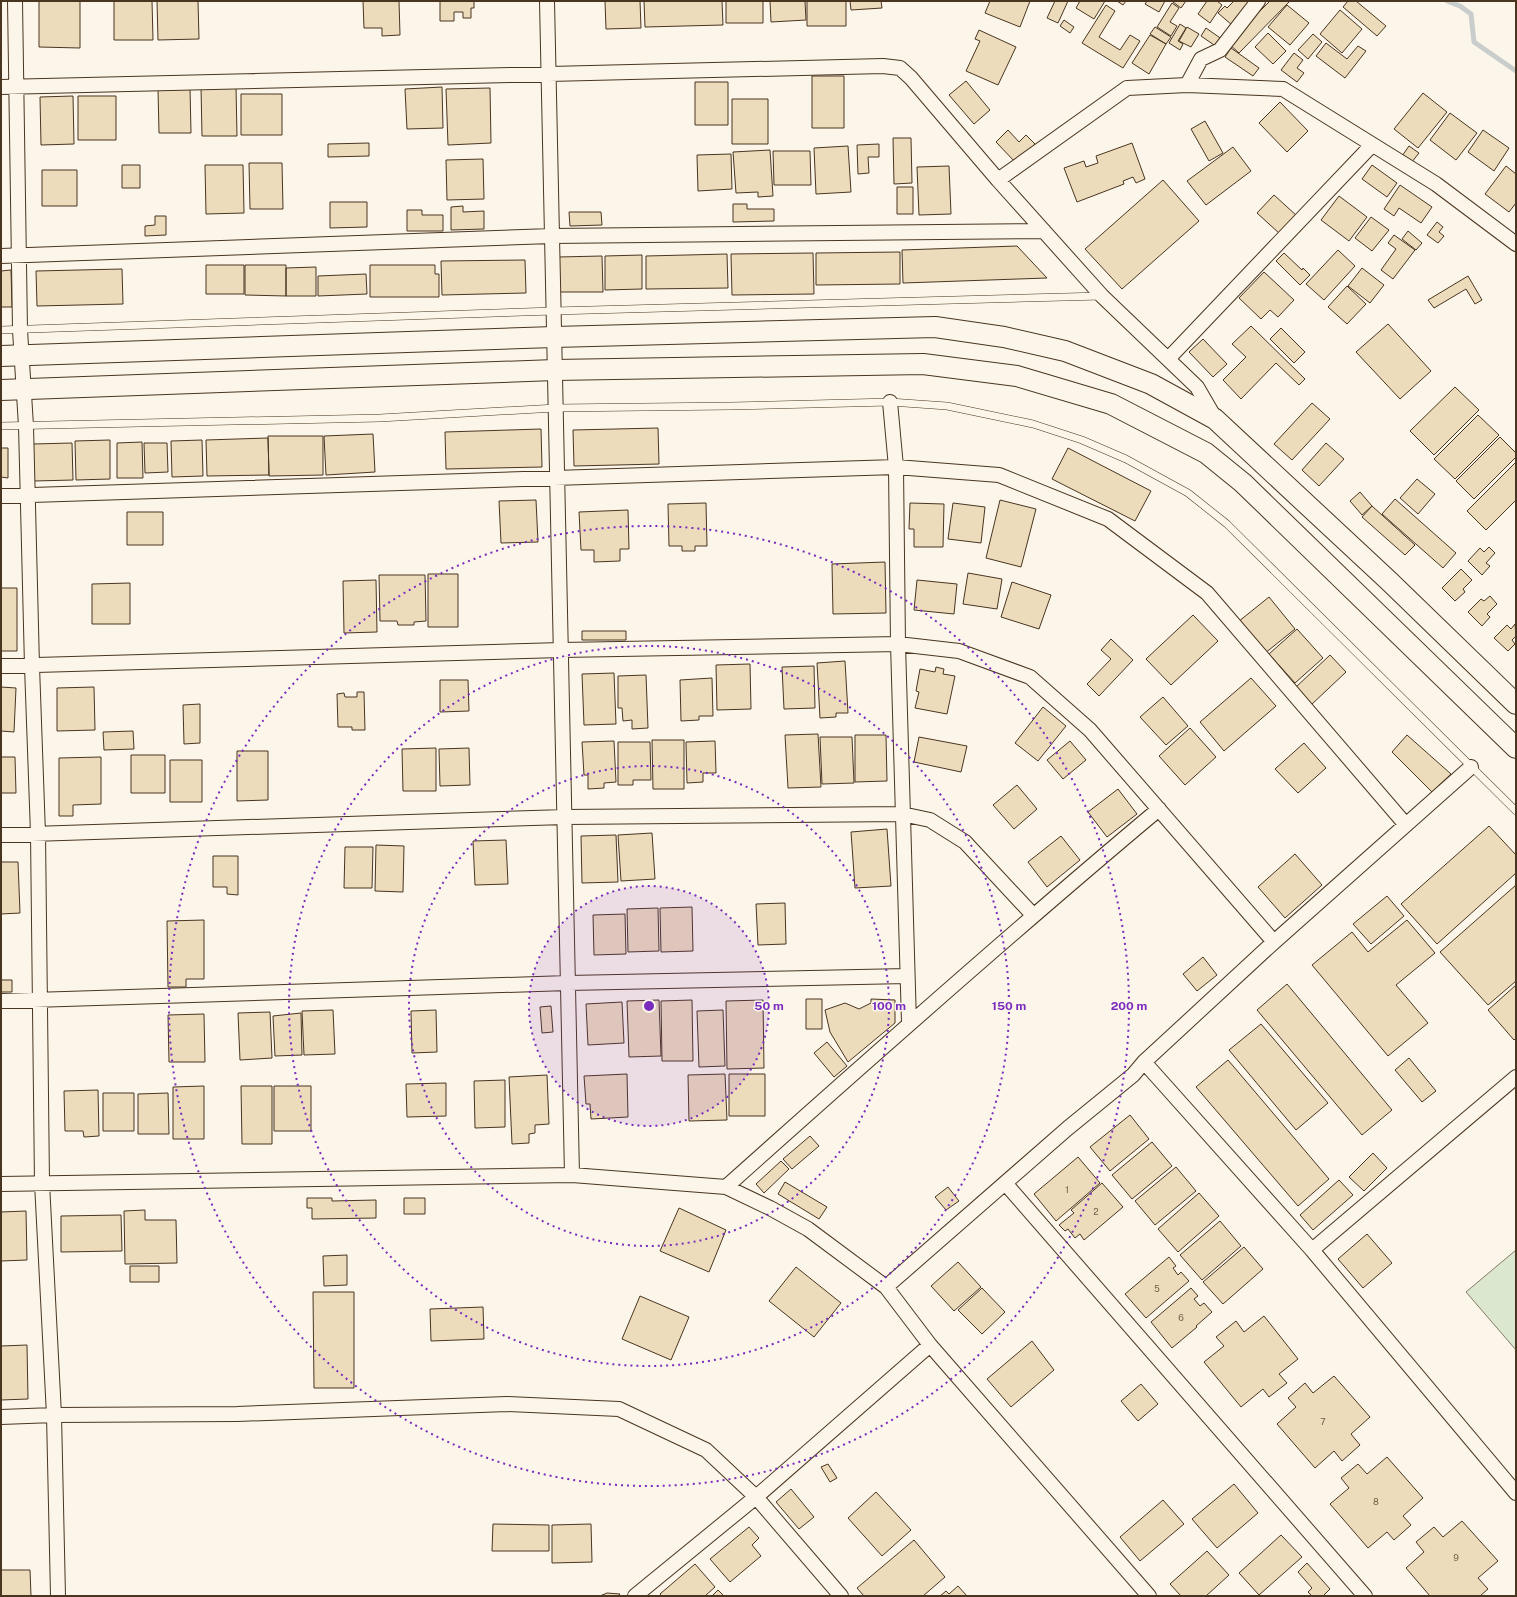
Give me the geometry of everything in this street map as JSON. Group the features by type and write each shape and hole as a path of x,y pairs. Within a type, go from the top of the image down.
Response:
{"street":[{"path":"16,1 18,256 20,330 26,426 38,834 42,1183 54,1415 58,1596"},
{"path":"547,1 572,1175"},
{"path":"1187,85 1201,59 1220,50 1258,1"},
{"path":"1,88 883,66 900,68 911,78 998,180 1102,296 1197,387 1215,419"},
{"path":"998,180 1126,88 1187,85 1283,89 1436,184 1516,244"},
{"path":"1168,359 1372,145"},
{"path":"1,256 552,236 1044,231"},
{"path":"1,356 554,337 934,327 1004,336 1065,351 1151,384 1215,419 1389,582 1516,704"},
{"path":"1,390 555,370 924,364 1017,376 1111,404 1206,453 1243,483 1516,748"},
{"path":"890,402 896,467 898,644 909,1023"},
{"path":"1,496 896,467 999,475 1108,519 1207,593 1406,825"},
{"path":"1,666 561,650 898,644 959,651 1030,677 1090,730 1274,942"},
{"path":"886,1287 1068,1128 1133,1075 1144,1062 1274,942 1471,767"},
{"path":"726,1187 909,1023 1033,915 1159,809"},
{"path":"1,835 565,817 902,814 930,820 965,842 1033,915"},
{"path":"1,1001 568,983 907,976"},
{"path":"1144,1062 1312,1250 1516,1493"},
{"path":"1312,1250 1516,1077"},
{"path":"1,1184 572,1175 726,1187 770,1208 808,1229 886,1287 930,1345 1149,1596"},
{"path":"1005,1183 1365,1596"},
{"path":"635,1596 756,1497 930,1345"},
{"path":"1,1417 54,1415 237,1414 507,1404 619,1409 706,1450 756,1497 841,1596"}],"lane":[{"path":"1,330 554,311 1102,296"},
{"path":"1,426 380,418 556,408 890,402 947,406 1033,424 1082,440 1126,459 1188,493 1227,524 1516,811"}],"green space":[{"path":"1516,1250 1516,1350 1466,1292"}],"building":[{"path":"39,1 80,1 80,48 39,47"},
{"path":"114,1 152,1 153,40 114,40"},
{"path":"157,1 198,1 199,39 158,40"},
{"path":"363,1 399,1 400,35 382,36 382,28 364,28"},
{"path":"440,1 474,1 474,8 471,8 471,18 463,18 463,12 454,12 454,21 440,21"},
{"path":"605,1 640,1 641,28 606,29"},
{"path":"644,1 722,1 723,25 645,27"},
{"path":"726,1 763,1 763,23 726,23"},
{"path":"770,1 805,1 806,20 771,22"},
{"path":"807,1 846,1 846,26 807,26"},
{"path":"850,1 881,1 882,8 851,10"},
{"path":"990,1 1030,1 1020,27 985,13"},
{"path":"1055,1 1068,1 1058,23 1047,18"},
{"path":"1080,1 1105,1 1094,19 1076,8"},
{"path":"1117,1 1126,1 1123,5"},
{"path":"1147,1 1165,1 1159,12 1145,4"},
{"path":"1186,1 1181,8 1173,2"},
{"path":"1207,1 1217,1 1222,5 1210,23 1198,14"},
{"path":"1234,1 1254,1 1232,25 1218,13 1225,6 1227,8"},
{"path":"1270,1 1290,1 1239,53 1228,43"},
{"path":"1348,1 1356,1 1386,26 1377,36 1343,7"},
{"path":"1172,3 1179,8 1170,22 1177,26 1171,36 1157,27"},
{"path":"1106,5 1115,11 1099,37 1120,50 1130,35 1140,41 1123,68 1082,43"},
{"path":"1287,5 1309,23 1290,45 1268,27"},
{"path":"1340,10 1362,29 1342,53 1320,34"},
{"path":"1064,20 1074,27 1070,33 1060,26"},
{"path":"1180,24 1186,28 1178,41 1183,44 1180,50 1169,43"},
{"path":"1155,27 1171,37 1166,44 1150,34"},
{"path":"1187,27 1199,34 1191,47 1179,41"},
{"path":"1206,28 1223,40 1217,47 1201,36"},
{"path":"979,30 1016,47 998,85 966,71 980,41 975,39"},
{"path":"1268,33 1286,51 1273,64 1255,47"},
{"path":"1313,34 1322,42 1308,59 1298,50"},
{"path":"1150,35 1166,44 1149,74 1132,63"},
{"path":"1326,43 1347,59 1358,46 1366,51 1345,78 1316,56"},
{"path":"1231,48 1259,68 1253,76 1225,57"},
{"path":"1294,53 1303,60 1297,68 1304,73 1297,82 1281,70"},
{"path":"812,76 844,76 844,128 812,128"},
{"path":"966,81 990,110 974,124 949,95"},
{"path":"695,82 728,82 728,125 695,125"},
{"path":"201,87 236,87 237,136 202,136"},
{"path":"442,87 443,128 407,129 405,89"},
{"path":"190,88 191,133 159,133 158,89"},
{"path":"490,88 491,143 448,145 446,89"},
{"path":"1423,93 1447,112 1418,148 1394,129"},
{"path":"241,94 282,94 282,135 241,135"},
{"path":"73,96 74,144 41,145 40,97"},
{"path":"78,96 116,96 116,140 78,140"},
{"path":"732,99 768,99 768,144 732,144"},
{"path":"1280,102 1308,131 1287,152 1259,123"},
{"path":"1450,113 1477,133 1456,160 1430,140"},
{"path":"1205,121 1223,153 1209,161 1191,129"},
{"path":"1008,130 1019,142 1026,135 1035,144 1016,163 996,142"},
{"path":"1483,130 1509,148 1494,171 1468,152"},
{"path":"893,138 911,138 912,183 894,184"},
{"path":"369,143 369,156 328,157 328,144"},
{"path":"1132,143 1145,179 1136,183 1133,177 1123,181 1124,184 1077,202 1064,168 1084,161 1086,167 1098,163 1096,156"},
{"path":"879,144 879,157 868,157 869,173 858,174 857,145"},
{"path":"848,146 851,192 816,194 814,148"},
{"path":"1409,146 1419,153 1411,163 1402,156"},
{"path":"1233,147 1251,171 1206,205 1187,181"},
{"path":"770,150 773,196 758,197 758,192 736,193 733,152"},
{"path":"773,151 810,151 811,185 774,185"},
{"path":"731,154 732,189 698,191 697,155"},
{"path":"483,159 484,199 447,200 446,160"},
{"path":"249,163 282,163 283,209 250,209"},
{"path":"122,165 140,165 140,188 122,188"},
{"path":"205,165 243,165 244,213 206,214"},
{"path":"1372,165 1397,183 1387,197 1362,179"},
{"path":"949,166 951,214 919,215 917,167"},
{"path":"1506,166 1516,174 1516,203 1509,212 1485,194"},
{"path":"42,170 77,170 77,206 42,206"},
{"path":"1163,180 1199,221 1122,289 1085,249"},
{"path":"1400,185 1432,207 1421,223 1399,208 1394,216 1384,209"},
{"path":"897,187 913,187 913,214 897,214"},
{"path":"1274,195 1297,216 1280,234 1257,213"},
{"path":"1339,196 1367,217 1349,241 1321,220"},
{"path":"330,202 367,202 367,227 330,228"},
{"path":"733,204 747,204 747,209 774,209 774,221 733,222"},
{"path":"463,206 463,212 484,211 484,229 451,230 451,207"},
{"path":"407,210 422,210 422,215 443,215 443,231 407,231"},
{"path":"569,212 601,212 602,225 570,226"},
{"path":"155,216 166,216 166,235 145,236 145,226 155,225"},
{"path":"1371,217 1389,230 1372,251 1355,238"},
{"path":"1437,222 1443,227 1439,232 1444,236 1438,243 1427,235"},
{"path":"1408,231 1422,243 1416,250 1402,239"},
{"path":"1394,235 1415,250 1393,279 1381,270 1396,249 1388,243"},
{"path":"1017,246 1047,278 903,283 902,250"},
{"path":"1338,250 1355,266 1324,300 1306,284"},
{"path":"900,252 900,284 816,285 816,253"},
{"path":"813,253 814,294 732,295 731,254"},
{"path":"1284,253 1302,270 1303,268 1310,275 1300,285 1276,261"},
{"path":"727,254 728,288 646,289 646,256"},
{"path":"642,255 642,289 605,290 605,256"},
{"path":"602,256 603,292 559,292 558,257"},
{"path":"525,260 526,293 442,295 441,261"},
{"path":"206,265 244,265 244,294 206,294"},
{"path":"245,265 286,265 286,296 245,295"},
{"path":"370,265 435,265 435,274 439,274 439,297 370,297"},
{"path":"316,267 316,296 286,296 286,268"},
{"path":"1362,268 1384,285 1370,303 1348,286"},
{"path":"122,269 123,304 37,306 36,271"},
{"path":"11,270 12,307 1,307 1,271"},
{"path":"1264,272 1294,300 1278,317 1270,310 1261,319 1239,298"},
{"path":"366,274 367,294 318,296 318,276"},
{"path":"1468,276 1482,300 1475,304 1466,289 1434,308 1428,300"},
{"path":"1347,286 1366,304 1347,324 1328,307"},
{"path":"1388,324 1431,371 1400,399 1356,352"},
{"path":"1251,326 1305,379 1299,385 1276,363 1241,399 1223,380 1246,357 1232,344"},
{"path":"1281,328 1305,352 1294,363 1270,339"},
{"path":"1203,339 1227,364 1213,377 1189,352"},
{"path":"1455,387 1479,410 1434,455 1410,431"},
{"path":"1312,403 1330,419 1292,460 1274,444"},
{"path":"1478,415 1499,435 1455,479 1434,459"},
{"path":"658,428 659,464 574,466 573,430"},
{"path":"541,429 542,467 446,469 445,432"},
{"path":"373,434 375,472 326,475 324,436"},
{"path":"268,436 323,436 323,475 269,476"},
{"path":"1500,437 1516,453 1516,457 1474,499 1456,481"},
{"path":"268,438 269,475 207,476 206,440"},
{"path":"110,440 110,479 76,480 75,441"},
{"path":"202,440 203,476 172,477 171,441"},
{"path":"142,442 143,478 117,478 117,443"},
{"path":"72,443 73,480 34,481 33,444"},
{"path":"144,443 167,443 168,472 145,473"},
{"path":"1326,443 1344,459 1319,486 1302,470"},
{"path":"1,448 8,448 8,478 1,477"},
{"path":"1068,448 1151,491 1135,521 1052,479"},
{"path":"1516,462 1516,500 1486,530 1467,511"},
{"path":"1417,479 1435,494 1418,514 1400,498"},
{"path":"1360,492 1372,506 1362,515 1350,501"},
{"path":"1395,499 1456,553 1443,568 1382,514"},
{"path":"536,500 538,542 501,543 499,501"},
{"path":"1000,500 1036,509 1021,567 986,558"},
{"path":"706,503 707,546 695,546 695,551 682,551 682,546 669,546 668,504"},
{"path":"910,503 944,504 943,547 914,547 914,529 909,529"},
{"path":"953,503 985,507 981,543 948,539"},
{"path":"1372,506 1415,545 1405,555 1362,517"},
{"path":"628,510 629,549 620,549 620,561 594,562 594,550 581,550 579,512"},
{"path":"127,512 163,512 163,545 127,545"},
{"path":"1489,547 1495,553 1486,563 1490,566 1482,575 1468,561 1480,548 1484,552"},
{"path":"885,562 886,613 833,614 832,564"},
{"path":"1461,569 1472,580 1463,589 1465,592 1455,601 1442,588"},
{"path":"968,573 1002,579 997,609 963,604"},
{"path":"428,574 458,574 458,627 428,627"},
{"path":"379,575 425,575 426,621 414,622 414,625 398,625 397,621 380,621"},
{"path":"376,580 377,632 344,633 343,581"},
{"path":"917,580 957,584 954,614 914,610"},
{"path":"1012,582 1051,595 1039,629 1001,617"},
{"path":"130,583 130,624 92,624 92,584"},
{"path":"1,588 17,588 17,651 1,651"},
{"path":"1490,596 1497,604 1487,614 1490,617 1482,626 1468,612 1481,599 1484,601"},
{"path":"1269,597 1295,629 1264,654 1238,622"},
{"path":"1193,615 1218,641 1171,685 1146,659"},
{"path":"1515,624 1516,636 1512,640 1515,644 1508,651 1494,638 1507,625 1511,629"},
{"path":"1297,629 1323,658 1295,683 1269,654"},
{"path":"582,631 626,631 626,640 582,640"},
{"path":"1111,639 1133,660 1099,696 1087,684 1111,659 1101,650"},
{"path":"1330,655 1346,672 1311,705 1295,688"},
{"path":"845,661 848,713 836,713 836,717 820,718 817,663"},
{"path":"750,664 751,709 717,710 716,665"},
{"path":"814,666 815,708 784,709 782,667"},
{"path":"936,667 944,669 943,674 955,676 947,714 915,708 919,692 916,691 920,669 935,672"},
{"path":"614,673 616,724 584,725 582,674"},
{"path":"646,675 648,728 632,729 632,720 623,721 622,708 618,708 618,676"},
{"path":"712,678 713,716 699,716 699,720 681,721 680,680"},
{"path":"1251,678 1276,706 1224,751 1200,722"},
{"path":"440,680 468,680 469,711 440,712"},
{"path":"1,687 16,688 14,732 1,731"},
{"path":"94,687 95,730 57,731 57,688"},
{"path":"357,692 364,692 365,730 352,730 352,727 338,727 337,694 344,693 345,697 357,697"},
{"path":"1163,697 1188,726 1166,745 1140,717"},
{"path":"200,704 200,743 184,744 183,705"},
{"path":"1043,707 1066,726 1038,761 1015,743"},
{"path":"1190,728 1216,757 1185,785 1159,756"},
{"path":"133,731 134,749 104,750 103,732"},
{"path":"818,734 821,787 788,788 785,735"},
{"path":"855,735 886,735 887,781 855,782"},
{"path":"1407,735 1451,774 1432,792 1392,752"},
{"path":"820,737 852,737 854,783 822,784"},
{"path":"919,737 967,746 961,772 914,762"},
{"path":"652,740 684,740 684,789 653,789"},
{"path":"614,741 616,782 604,783 604,788 588,789 588,775 584,775 582,742"},
{"path":"715,741 716,773 703,773 703,782 687,783 686,742"},
{"path":"1070,741 1086,760 1063,779 1047,760"},
{"path":"618,742 650,742 651,780 633,780 633,785 618,785"},
{"path":"1304,743 1326,768 1298,793 1275,769"},
{"path":"436,748 436,791 403,791 402,749"},
{"path":"469,748 470,785 440,786 439,749"},
{"path":"237,751 268,751 268,800 237,801"},
{"path":"131,755 165,755 165,793 131,793"},
{"path":"1,757 15,757 16,793 1,793"},
{"path":"101,757 101,804 73,805 73,816 59,816 59,758"},
{"path":"170,760 202,760 202,802 170,802"},
{"path":"1017,785 1037,809 1014,829 993,805"},
{"path":"1118,789 1137,814 1107,837 1088,812"},
{"path":"1489,826 1516,855 1516,873 1437,944 1401,904"},
{"path":"887,829 891,886 855,888 851,832"},
{"path":"652,833 655,879 621,881 618,835"},
{"path":"616,835 618,882 582,883 581,836"},
{"path":"1061,836 1080,860 1047,887 1028,862"},
{"path":"506,840 508,884 475,885 473,841"},
{"path":"376,845 404,846 403,892 375,891"},
{"path":"345,847 373,847 372,888 344,888"},
{"path":"1295,854 1322,885 1285,918 1258,887"},
{"path":"213,856 238,856 238,895 227,894 227,887 213,887"},
{"path":"1,862 18,862 20,913 1,914"},
{"path":"1516,885 1516,981 1488,1005 1440,952"},
{"path":"1387,896 1404,916 1371,944 1353,924"},
{"path":"785,903 786,944 758,945 756,904"},
{"path":"692,907 693,951 661,952 660,908"},
{"path":"658,908 659,951 628,952 627,909"},
{"path":"625,914 626,954 594,955 593,915"},
{"path":"204,920 204,979 186,979 186,987 168,987 167,921"},
{"path":"1407,920 1435,953 1396,985 1428,1023 1388,1056 1312,965 1352,932 1368,952"},
{"path":"1203,957 1217,975 1197,991 1183,974"},
{"path":"1,980 12,980 12,992 1,992"},
{"path":"1287,984 1392,1110 1362,1135 1257,1010"},
{"path":"1516,985 1516,1038 1514,1040 1488,1010"},
{"path":"806,999 822,999 822,1029 806,1029"},
{"path":"871,999 895,1000 895,1023 848,1062 830,1032 825,1010 845,1003 859,1009 871,1003"},
{"path":"659,1000 661,1056 629,1057 627,1001"},
{"path":"692,1000 693,1061 662,1061 661,1001"},
{"path":"763,1000 764,1068 727,1069 726,1001"},
{"path":"622,1002 624,1043 588,1045 586,1004"},
{"path":"551,1006 553,1032 542,1033 540,1007"},
{"path":"333,1010 335,1054 304,1055 302,1011"},
{"path":"436,1010 437,1052 412,1053 411,1011"},
{"path":"723,1010 725,1066 699,1067 697,1011"},
{"path":"270,1012 272,1058 240,1060 238,1013"},
{"path":"301,1013 302,1055 275,1056 273,1016"},
{"path":"204,1014 205,1062 169,1062 168,1015"},
{"path":"1261,1024 1328,1103 1296,1130 1229,1050"},
{"path":"827,1042 847,1066 834,1077 814,1053"},
{"path":"1409,1058 1436,1091 1422,1102 1395,1070"},
{"path":"1228,1060 1329,1179 1298,1206 1196,1087"},
{"path":"627,1074 628,1117 591,1119 590,1104 586,1104 584,1076"},
{"path":"725,1074 727,1120 689,1121 688,1075"},
{"path":"729,1074 765,1074 765,1116 729,1116"},
{"path":"547,1075 549,1124 535,1125 535,1133 529,1134 529,1143 512,1144 509,1077"},
{"path":"505,1080 505,1127 475,1128 474,1081"},
{"path":"446,1083 446,1116 407,1117 406,1084"},
{"path":"204,1086 204,1139 173,1139 173,1087"},
{"path":"241,1086 272,1086 272,1144 242,1144"},
{"path":"274,1086 311,1086 311,1131 274,1131"},
{"path":"98,1090 99,1136 84,1137 83,1131 65,1131 64,1091"},
{"path":"103,1093 134,1093 134,1131 103,1131"},
{"path":"168,1093 169,1134 138,1134 138,1094"},
{"path":"1130,1115 1149,1139 1110,1171 1090,1147"},
{"path":"810,1136 819,1146 792,1169 783,1159"},
{"path":"1152,1142 1172,1166 1132,1199 1112,1175"},
{"path":"1373,1153 1387,1168 1364,1191 1349,1177"},
{"path":"1078,1157 1100,1183 1056,1221 1034,1194"},
{"path":"781,1161 789,1169 764,1193 756,1184"},
{"path":"1176,1167 1196,1191 1155,1225 1135,1201"},
{"path":"1339,1180 1353,1195 1313,1230 1300,1215"},
{"path":"785,1182 827,1207 819,1219 778,1194"},
{"path":"1102,1183 1123,1207 1084,1240 1080,1234 1075,1238 1068,1229 1065,1231 1059,1225 1074,1213 1071,1210"},
{"path":"948,1187 959,1201 946,1210 935,1197"},
{"path":"1199,1193 1219,1216 1178,1252 1158,1229"},
{"path":"307,1198 332,1198 332,1201 376,1200 376,1218 312,1219 312,1208 307,1208"},
{"path":"404,1198 425,1198 425,1214 404,1214"},
{"path":"679,1208 726,1230 709,1272 660,1251"},
{"path":"145,1210 145,1220 176,1220 177,1263 125,1264 124,1211"},
{"path":"26,1211 27,1260 1,1261 1,1212"},
{"path":"121,1215 122,1251 61,1252 61,1216"},
{"path":"1220,1221 1241,1246 1202,1280 1180,1255"},
{"path":"1367,1234 1392,1263 1363,1288 1338,1259"},
{"path":"1244,1247 1263,1269 1223,1304 1203,1282"},
{"path":"347,1255 347,1285 324,1286 323,1256"},
{"path":"1169,1257 1176,1266 1173,1268 1178,1275 1181,1272 1189,1281 1146,1318 1125,1294"},
{"path":"958,1262 981,1287 954,1311 931,1286"},
{"path":"130,1266 159,1266 159,1282 130,1282"},
{"path":"796,1267 841,1303 814,1337 769,1301"},
{"path":"982,1288 1005,1312 982,1334 958,1310"},
{"path":"1191,1288 1198,1296 1194,1299 1200,1306 1204,1303 1212,1312 1172,1348 1151,1322"},
{"path":"313,1292 354,1292 354,1388 314,1388"},
{"path":"640,1296 689,1317 671,1360 622,1339"},
{"path":"483,1307 484,1339 431,1341 430,1309"},
{"path":"1264,1316 1298,1359 1279,1374 1287,1383 1269,1397 1263,1389 1241,1407 1204,1362 1224,1346 1216,1337 1236,1321 1244,1332"},
{"path":"1032,1341 1054,1370 1011,1407 987,1379"},
{"path":"27,1345 28,1399 1,1400 1,1346"},
{"path":"1334,1376 1370,1417 1351,1434 1360,1445 1342,1461 1334,1451 1315,1468 1277,1424 1296,1407 1288,1398 1305,1383 1313,1393"},
{"path":"1141,1384 1158,1404 1138,1421 1121,1401"},
{"path":"1387,1457 1423,1498 1403,1516 1411,1525 1394,1540 1387,1532 1368,1548 1330,1504 1349,1488 1341,1478 1358,1464 1367,1474"},
{"path":"828,1464 837,1478 830,1482 821,1467"},
{"path":"1234,1484 1258,1513 1217,1548 1192,1519"},
{"path":"791,1489 814,1517 799,1529 776,1502"},
{"path":"876,1492 911,1530 882,1556 848,1518"},
{"path":"1163,1500 1184,1524 1140,1561 1120,1537"},
{"path":"1462,1521 1498,1561 1478,1578 1488,1589 1480,1596 1430,1596 1406,1568 1424,1552 1416,1542 1434,1527 1443,1537"},
{"path":"493,1524 549,1525 549,1551 492,1551"},
{"path":"591,1524 592,1562 552,1563 552,1525"},
{"path":"749,1527 759,1538 752,1545 761,1556 730,1582 710,1559"},
{"path":"1281,1535 1302,1557 1259,1595 1239,1573"},
{"path":"914,1540 945,1577 923,1596 864,1596 857,1588"},
{"path":"1207,1551 1229,1575 1206,1596 1181,1596 1170,1584"},
{"path":"1307,1563 1330,1589 1323,1596 1312,1596 1308,1592 1312,1588 1298,1572"},
{"path":"695,1564 715,1587 705,1596 662,1596 660,1594"},
{"path":"1,1570 30,1570 31,1596 1,1596"},
{"path":"958,1586 967,1596 940,1596 946,1591 949,1594"},
{"path":"718,1590 724,1596 712,1596"},
{"path":"607,1593 620,1594 618,1596 600,1596"}],"waterway":[{"path":"1447,1 1460,6 1471,14 1474,42 1516,71"}]}
